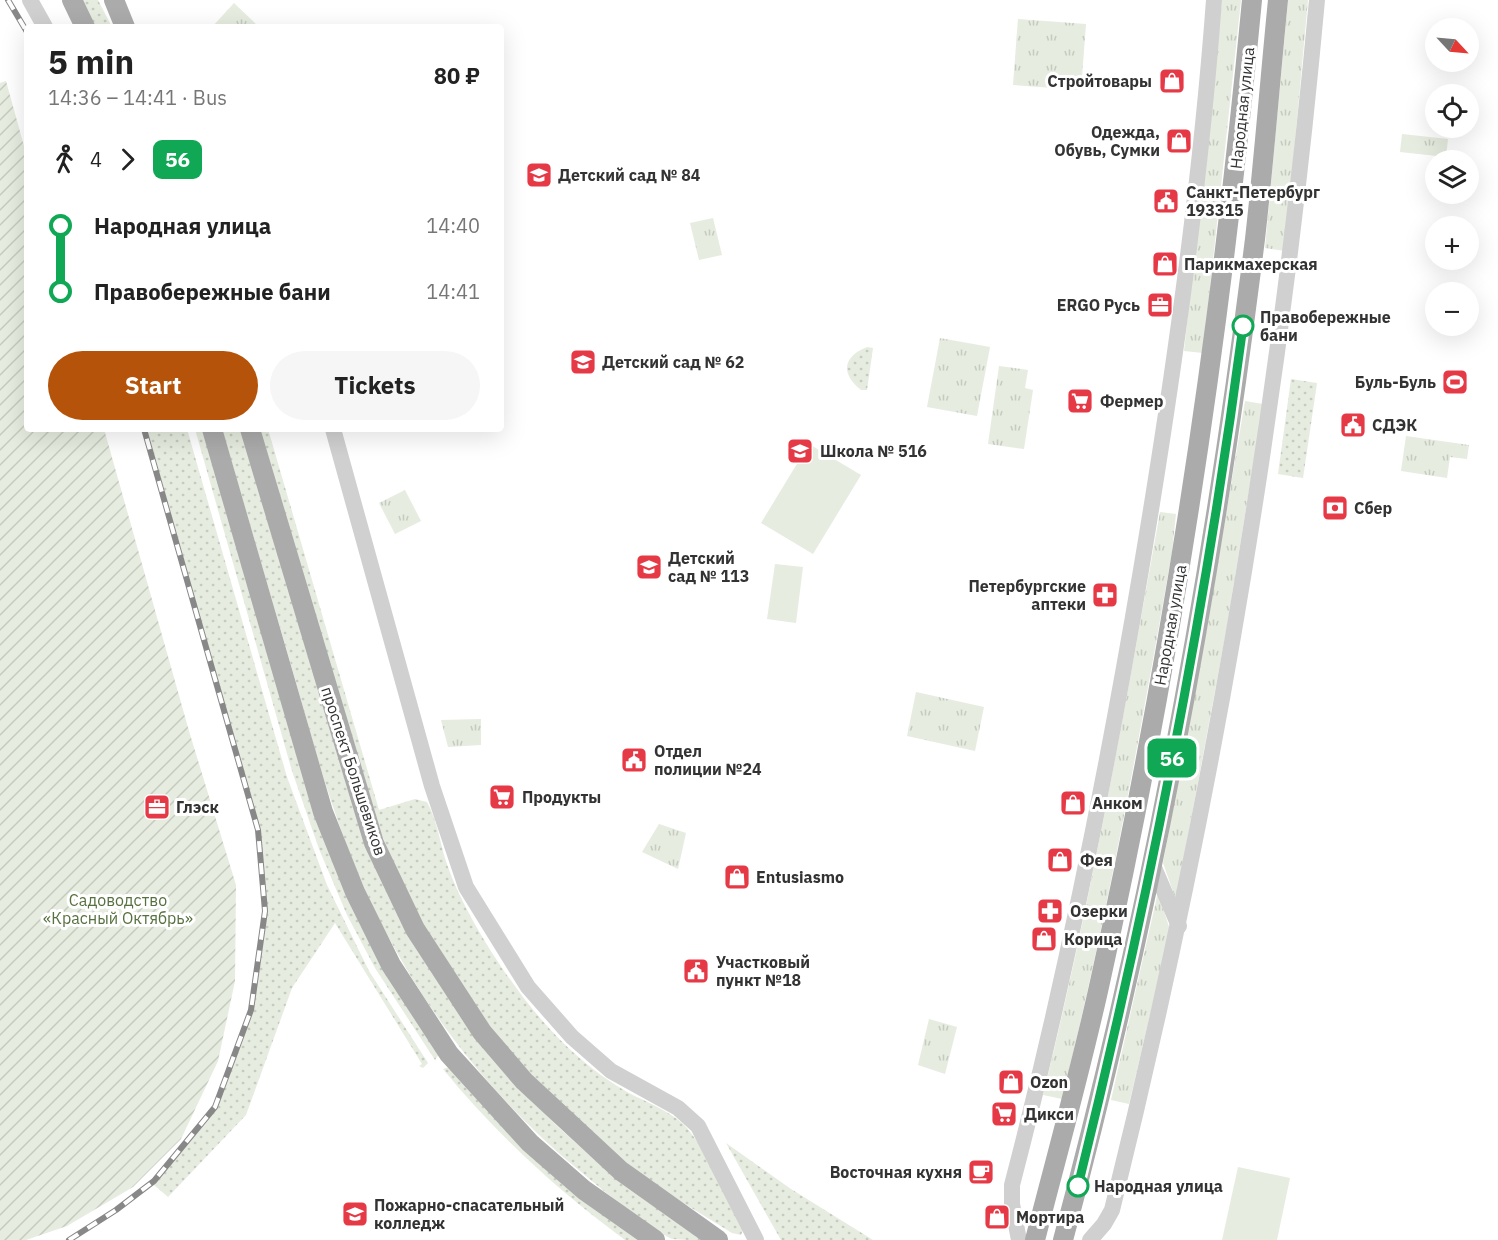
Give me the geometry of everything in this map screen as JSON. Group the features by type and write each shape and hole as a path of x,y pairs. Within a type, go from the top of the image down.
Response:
{"main road":[{"path":"72,0 84,24"},
{"name":"Народная улица","path":"1035,1240 1100,985 1164,660 1213,355 1252,0"},
{"name":"Народная улица","path":"1063,1240 1124,998 1190,666 1238,366 1255,234 1278,0"},
{"path":"115,2 124,24"},
{"path":"213,432 323,812 356,892 391,965 449,1054 530,1143 584,1190 655,1240"},
{"name":"проспект Большевиков","path":"251,432 374,843 415,929 482,1032 524,1081 621,1171 718,1240"}],"street":[{"path":"30,0 43,24"},
{"path":"1019,1240 1012,1204 1012,1185 1064,972 1113,734 1175,357 1214,0"},
{"path":"1090,1240 1104,1224 1112,1210 1179,926 1239,603 1276,374 1290,263 1317,0"},
{"path":"115,2 131,24"},
{"path":"334,432 445,829 466,887 528,987 572,1037 610,1071 678,1108 698,1126 756,1240"},
{"path":"1152,863 1179,926"}],"green space":[{"path":"78,0 98,0 110,24 90,24"},
{"path":"1222,0 1241,0 1203,353 1184,351"},
{"path":"1288,0 1308,0 1285,251 1265,248"},
{"path":"234,3 256,24 215,24"},
{"path":"1018,19 1086,24 1081,90 1013,85"},
{"name":"Садоводство «Красный Октябрь»","path":"6,81 24,146 24,432 105,432 189,731 236,885 235,981 218,1061 181,1139 133,1187 67,1226 26,1240 0,1240 0,83"},
{"path":"1402,134 1448,139 1447,150 1425,150 1425,155 1400,152"},
{"path":"713,218 722,255 699,260 690,223"},
{"path":"940,338 990,347 977,416 927,407"},
{"path":"867,347 873,348 867,390 861,390 850,378 847,366 853,356"},
{"path":"999,366 1028,370 1025,388 1033,390 1024,449 988,444"},
{"path":"1291,379 1317,383 1303,478 1278,474"},
{"path":"1245,401 1263,404 1226,632 1176,900 1163,863 1207,628"},
{"path":"148,432 188,432 287,777 327,885 369,971 428,1063 423,1068 419,1066 422,1064 335,923 292,988 246,1115 168,1197 154,1185 216,1108 252,1010 267,911 260,829"},
{"path":"196,432 204,432 297,746 439,1054 435,1060 375,968 347,915 319,849 292,771"},
{"path":"223,432 242,432 358,820 420,953 476,1039 556,1125 597,1162 707,1240 672,1239 637,1217 542,1138 506,1102 473,1063 413,980 388,936 365,890 346,843 316,751"},
{"path":"260,432 269,432 379,810 415,799 427,802 434,817 455,886 488,946 527,1003 580,1059 615,1085 669,1114 691,1132 707,1158 743,1230 741,1235 732,1233 656,1186 573,1120 499,1040 416,916 381,833"},
{"path":"1406,436 1469,445 1467,459 1450,457 1447,478 1401,471"},
{"path":"809,444 861,475 813,554 761,523"},
{"path":"405,490 421,521 395,534 379,503"},
{"path":"1160,512 1176,514 1172,552 1108,895 1062,1099 1043,1095 1092,877"},
{"path":"775,564 803,567 796,623 767,619"},
{"path":"916,692 984,707 975,751 907,736"},
{"path":"481,719 481,745 448,747 441,720"},
{"path":"659,824 686,833 678,869 642,852"},
{"path":"1158,892 1170,930 1129,1104 1111,1100"},
{"path":"929,1019 957,1027 945,1074 918,1065"},
{"path":"450,1067 640,1240 625,1240 528,1160 484,1116 443,1069"},
{"path":"726,1143 791,1189 873,1240 781,1240"},
{"path":"1238,1167 1290,1178 1277,1240 1222,1240"}],"railway":[{"path":"8,0 24,27"},
{"path":"69,1240 116,1210 154,1181 215,1107 251,1010 265,911 258,830 145,432"}],"bus line":[{"name":"56","path":"1078,1186 1124,998 1190,666 1243,326"}],"place":[{"name":"Стройтовары","path":"1172,81"},
{"name":"Одежда, Обувь, Сумки","path":"1179,141"},
{"name":"Детский сад № 84","path":"539,175"},
{"name":"Санкт-Петербург 193315","path":"1166,201"},
{"name":"Парикмахерская","path":"1165,264"},
{"name":"ERGO Русь","path":"1160,305"},
{"name":"Правобережные бани","path":"1243,326"},
{"name":"Детский сад № 62","path":"583,362"},
{"name":"Буль-Буль","path":"1455,382"},
{"name":"Фермер","path":"1080,401"},
{"name":"СДЭК","path":"1353,425"},
{"name":"Школа № 516","path":"800,451"},
{"name":"Сбер","path":"1335,508"},
{"name":"Детский сад № 113","path":"649,567"},
{"name":"Петербургские аптеки","path":"1105,595"},
{"name":"Отдел полиции №24","path":"634,760"},
{"name":"Продукты","path":"502,797"},
{"name":"Анком","path":"1073,803"},
{"name":"Глэск","path":"157,807"},
{"name":"Фея","path":"1060,860"},
{"name":"Entusiasmo","path":"737,877"},
{"name":"Озерки","path":"1050,911"},
{"name":"Корица","path":"1044,939"},
{"name":"Участковый пункт №18","path":"696,971"},
{"name":"Ozon","path":"1011,1082"},
{"name":"Дикси","path":"1004,1114"},
{"name":"Восточная кухня","path":"981,1172"},
{"name":"Народная улица","path":"1078,1186"},
{"name":"Пожарно-спасательный колледж","path":"355,1214"},
{"name":"Мортира","path":"997,1217"}]}
